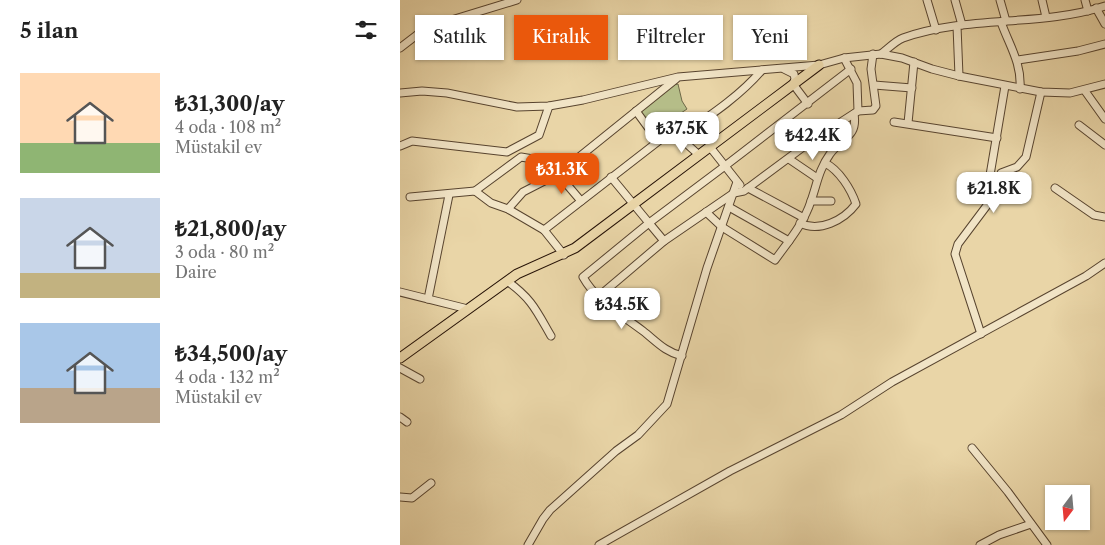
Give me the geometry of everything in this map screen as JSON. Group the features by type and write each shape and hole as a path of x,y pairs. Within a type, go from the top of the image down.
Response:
{"main road":[{"path":"400,358 507,280 564,255 819,65"}],"street":[{"path":"493,8 507,0"},
{"path":"400,48 422,31 435,25 517,0"},
{"path":"927,0 936,30"},
{"path":"956,0 960,26 959,76"},
{"path":"1000,0 1003,22 1022,74 1020,89"},
{"path":"1042,0 1046,17"},
{"path":"1085,0 1088,11"},
{"path":"598,297 664,241 706,212 734,194 746,190 856,113 875,109 871,69 877,54 901,39 960,26 1046,17 1088,11 1105,6"},
{"path":"1096,8 1105,24"},
{"path":"1018,60 1078,51 1105,44"},
{"path":"400,93 422,91 447,93 517,107 549,106 583,100 678,77 819,65 844,58 877,54 914,62 959,76 1041,92 1058,94 1085,91 1105,84"},
{"path":"706,212 722,227 775,260 802,221 811,201 817,178 825,163 838,144 852,132 855,124 857,82 844,58"},
{"path":"908,123 914,62"},
{"path":"782,68 794,74 793,84 808,104"},
{"path":"682,356 667,351 598,297 584,277 649,223 808,104 851,69"},
{"path":"680,137 748,86 762,70"},
{"path":"508,208 523,192 558,174 678,77"},
{"path":"874,85 912,88"},
{"path":"991,200 988,187 1006,86"},
{"path":"1085,91 1105,119"},
{"path":"981,334 955,254 958,244 997,194 1001,174 1017,166 1026,157 1041,92"},
{"path":"400,146 412,141 507,152 539,135 549,106"},
{"path":"636,111 658,141"},
{"path":"894,122 997,138"},
{"path":"1078,125 1105,146"},
{"path":"544,230 670,133 680,137 699,155"},
{"path":"710,147 737,182 746,190 814,228 843,218 856,204 835,168 825,163"},
{"path":"410,197 449,195 475,191 521,156 539,160"},
{"path":"789,159 817,178"},
{"path":"558,174 582,201"},
{"path":"612,177 664,241"},
{"path":"528,545 550,510 616,451 638,435 667,404 707,268 737,182"},
{"path":"1055,188 1094,215 1105,216"},
{"path":"475,191 492,204 508,208 544,230 564,255"},
{"path":"428,299 449,195"},
{"path":"811,201 831,201"},
{"path":"729,207 788,241"},
{"path":"599,545 730,470 841,415 892,382 1086,276 1105,262"},
{"path":"507,280 525,294 534,305 551,336"},
{"path":"400,292 468,309"},
{"path":"400,368 420,379"},
{"path":"400,417 407,422"},
{"path":"972,448 1008,492 1047,545"},
{"path":"400,497 412,498 431,482"},
{"path":"980,545 998,535 1031,524"}],"green space":[{"path":"678,84 682,101 687,109 672,119 672,127 658,136 640,112 673,85"}]}
